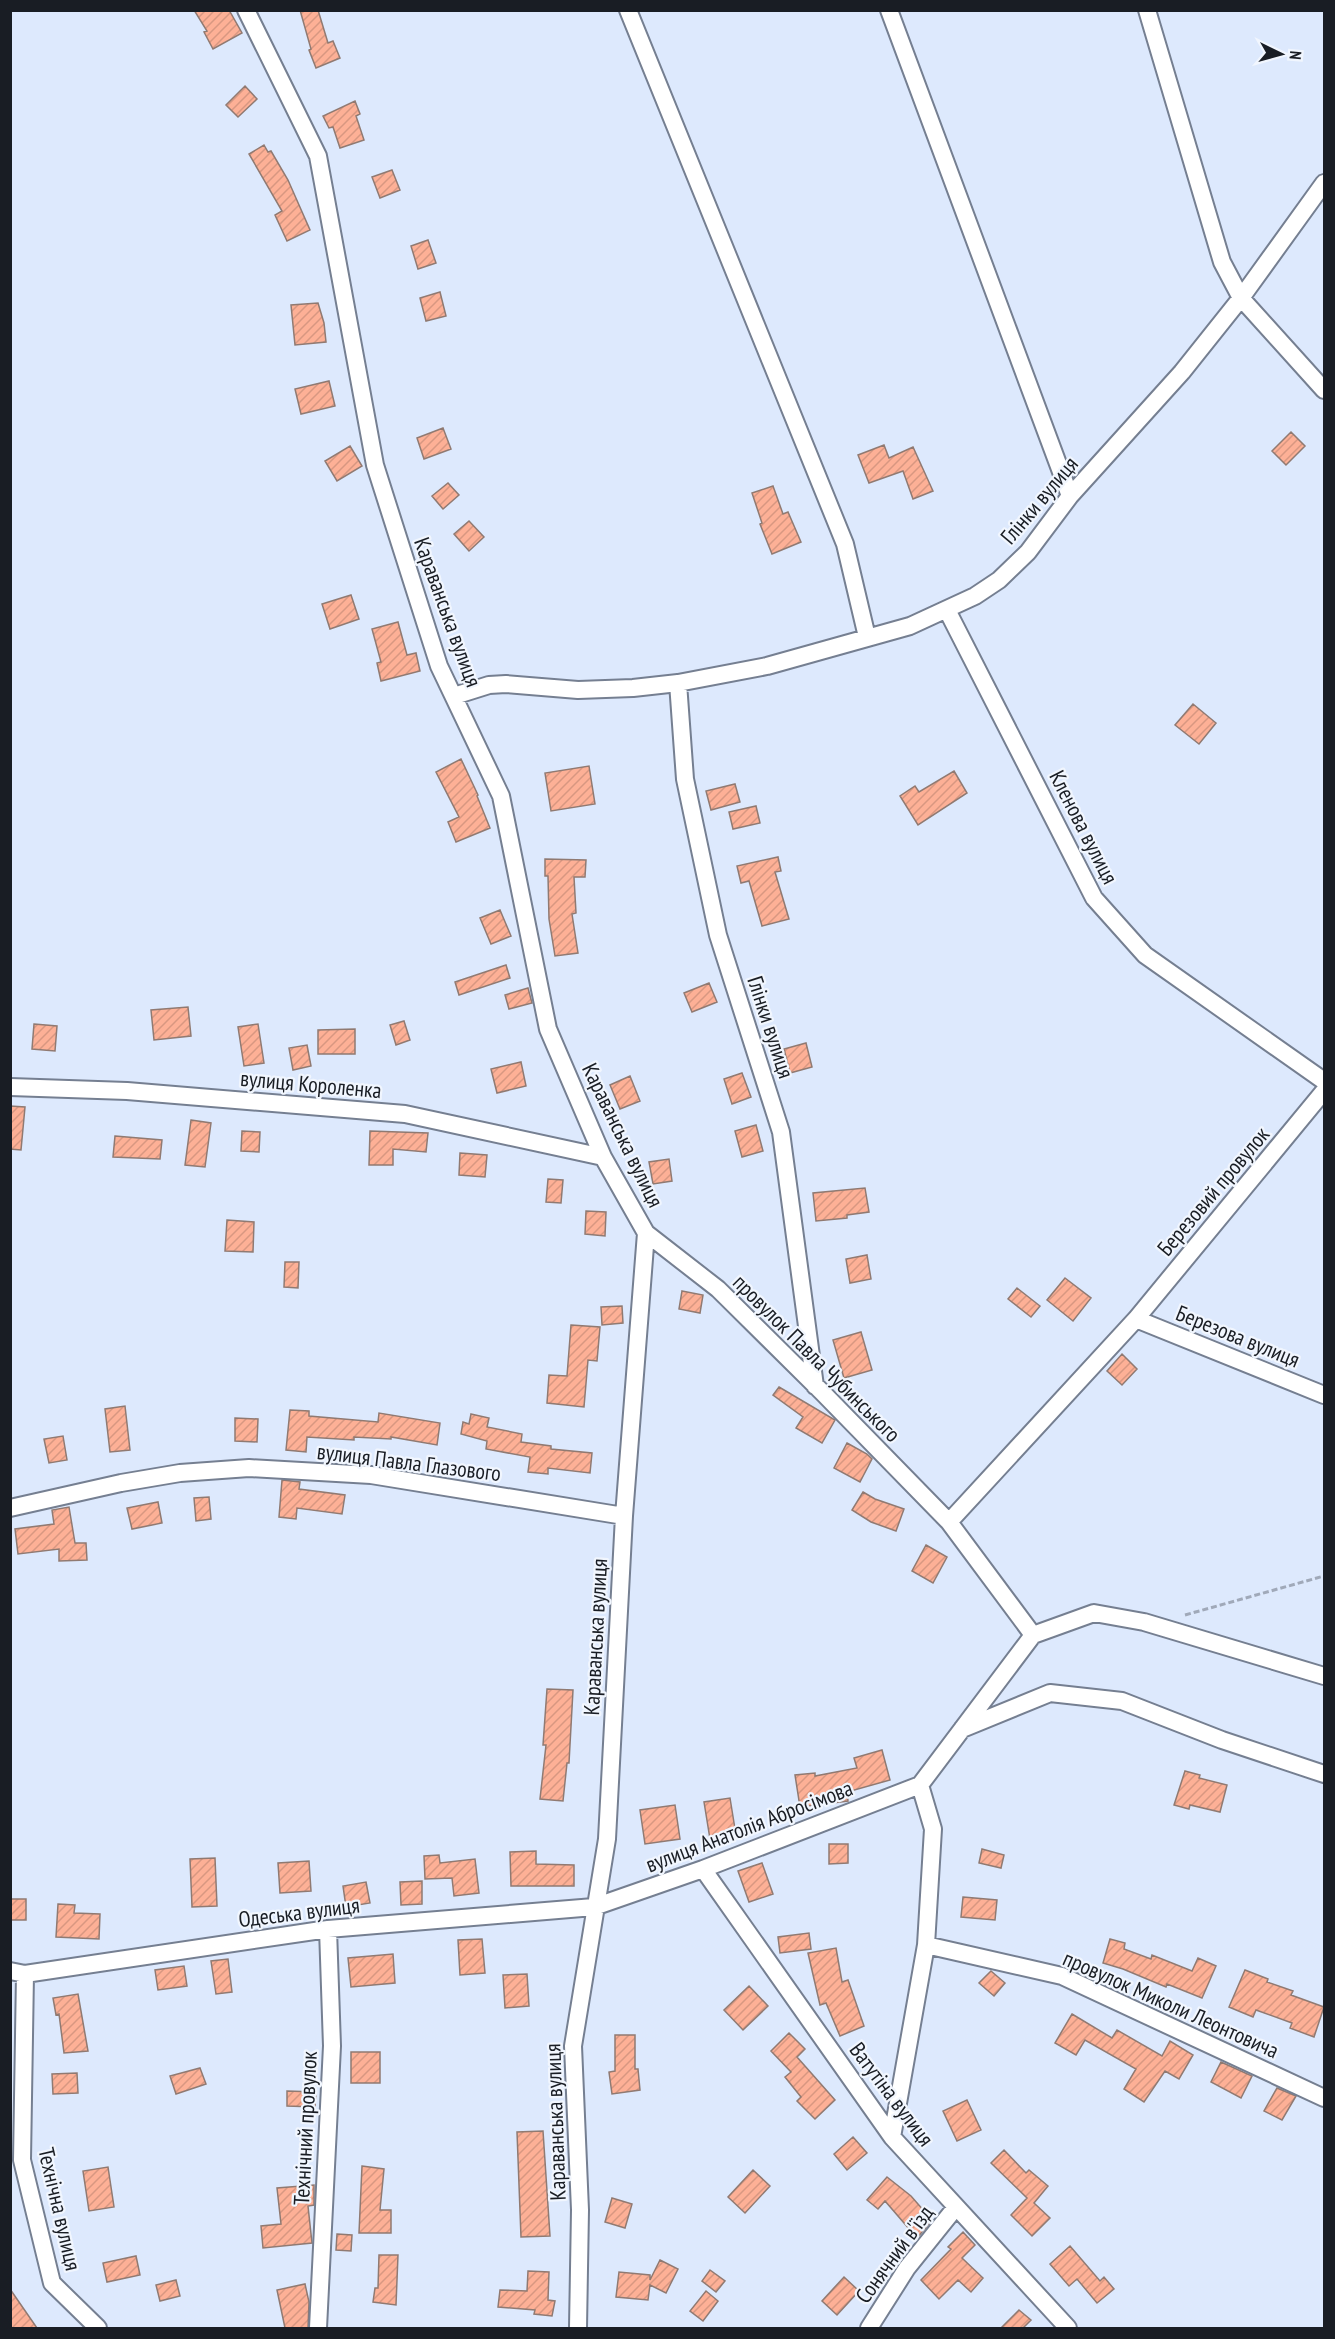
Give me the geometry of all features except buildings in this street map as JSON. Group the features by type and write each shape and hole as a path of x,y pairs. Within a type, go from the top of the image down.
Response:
{"street":[{"name":"Караванська вулиця","path":"246,10 318,156 375,465 440,666 501,796 548,1029 603,1158 646,1233 624,1516 607,1839 594,1907 573,2046 580,2210 578,2328"},
{"path":"628,10 845,544 867,637"},
{"path":"889,10 1070,496"},
{"path":"1147,10 1222,262 1241,298 1324,390"},
{"name":"Глінки вулиця","path":"454,696 489,685 506,684 578,690 633,688 678,683 767,666 910,626 975,596 1006,573 1028,552 1070,496 1182,372 1241,298 1324,183"},
{"name":"Кленова вулиця","path":"947,610 1094,898 1145,955 1324,1081"},
{"name":"Глінки вулиця","path":"678,683 685,779 718,935 781,1132 815,1386"},
{"name":"вулиця Короленка","path":"10,1087 127,1091 405,1114 603,1158"},
{"name":"Березовий провулок","path":"1136,1319 1324,1091"},
{"name":"провулок Павла Чубинського","path":"646,1233 718,1289 949,1522 1033,1635"},
{"path":"949,1522 1136,1319"},
{"name":"Березова вулиця","path":"1136,1319 1324,1395"},
{"name":"вулиця Павла Глазового","path":"10,1508 121,1483 180,1473 249,1468 371,1475 624,1516"},
{"path":"892,2137 926,1945 933,1829 920,1785 1033,1635 1094,1612 1144,1622 1324,1676"},
{"path":"962,1729 1050,1693 1122,1701 1222,1740 1324,1774"},
{"name":"вулиця Анатолія Абросімова","path":"594,1907 703,1869 920,1785"},
{"name":"Ватутіна вулиця","path":"703,1869 892,2137 1068,2328"},
{"name":"Одеська вулиця","path":"18,1973 328,1929 594,1907"},
{"name":"Технічний провулок","path":"318,2328 332,2046 328,1929"},
{"name":"провулок Миколи Леонтовича","path":"926,1945 1062,1976 1324,2098"},
{"name":"Технічна вулиця","path":"18,1973 22,2160 52,2283 98,2328"},
{"name":"Сонячний в'їзд","path":"869,2328 908,2268 956,2207"}],"path":[{"path":"1178,1616 1324,1576"}]}
